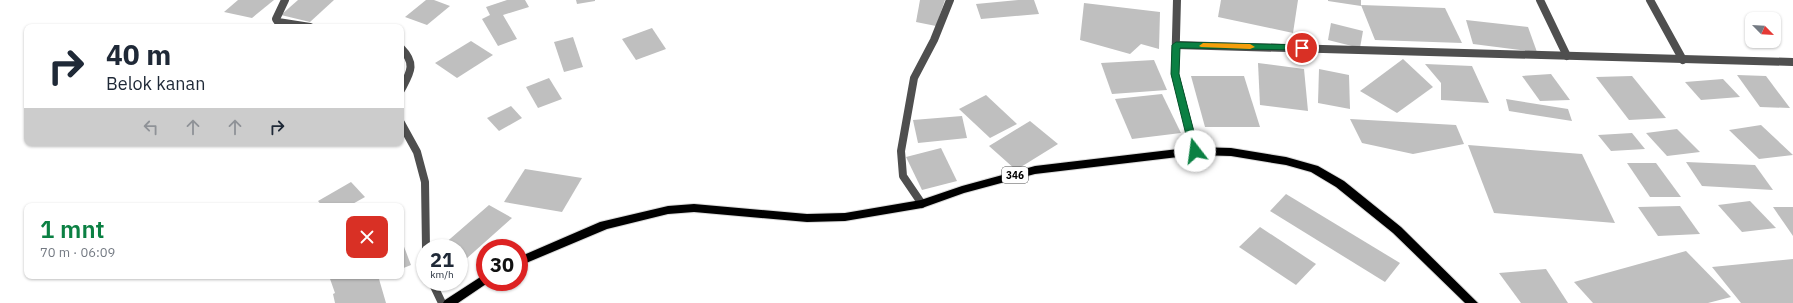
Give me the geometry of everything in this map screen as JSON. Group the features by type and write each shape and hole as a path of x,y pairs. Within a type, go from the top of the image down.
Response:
{"main road":[{"name":"346","path":"528,258 604,225 668,210 694,208 772,216 837,218 884,212 922,204 962,190 1035,170 1195,151 1231,152 1280,160 1314,169 1326,176 1356,196 1392,226 1472,303"},
{"path":"450,303 476,285"}],"street":[{"path":"285,0 276,19 278,22 291,24"},
{"path":"922,204 903,176 901,151 914,78 934,40 950,0"},
{"path":"1177,0 1175,74 1195,151"},
{"path":"1540,0 1567,56"},
{"path":"1650,0 1683,60"},
{"path":"1176,45 1793,62"},
{"path":"404,51 410,58 412,65 404,83"},
{"path":"404,128 417,152 425,182 426,239"},
{"path":"436,291 442,303"}],"building":[{"path":"238,0 274,0 252,18 224,12"},
{"path":"298,0 334,0 310,22 281,15"},
{"path":"426,0 434,0 450,6 427,25 405,17"},
{"path":"507,0 525,0 529,7 503,15 517,39 498,46 482,19 490,15 486,7"},
{"path":"576,0 595,0 595,1 577,4"},
{"path":"920,0 945,0 936,26 916,22"},
{"path":"1034,0 1039,14 981,19 976,4"},
{"path":"1221,0 1298,0 1293,33 1218,17"},
{"path":"1361,0 1361,6 1328,1"},
{"path":"1084,3 1160,12 1159,49 1141,44 1130,54 1080,40"},
{"path":"1361,5 1445,8 1462,43 1375,40"},
{"path":"1466,20 1528,27 1537,52 1473,44"},
{"path":"1331,23 1363,31 1360,48 1328,40"},
{"path":"652,28 666,49 636,60 622,39"},
{"path":"573,37 583,67 564,72 554,42"},
{"path":"471,41 493,55 457,78 435,63"},
{"path":"1403,59 1433,87 1397,113 1360,91"},
{"path":"1154,60 1167,90 1112,94 1101,63"},
{"path":"1258,63 1304,69 1308,111 1260,105"},
{"path":"1425,64 1472,66 1489,103 1441,100 1441,83"},
{"path":"1319,69 1349,75 1350,109 1318,103"},
{"path":"1551,74 1570,100 1540,101 1522,76"},
{"path":"1737,75 1766,76 1790,108 1760,107"},
{"path":"1191,76 1244,76 1260,127 1205,127"},
{"path":"1632,76 1666,118 1629,120 1596,77"},
{"path":"549,78 562,99 538,108 526,87"},
{"path":"1723,79 1740,97 1701,100 1685,82"},
{"path":"1162,94 1181,133 1132,139 1115,99"},
{"path":"986,95 1017,124 990,138 959,109"},
{"path":"1506,99 1568,109 1572,121 1509,111"},
{"path":"511,106 522,118 499,131 487,118"},
{"path":"962,116 967,138 918,143 913,120"},
{"path":"1350,119 1456,125 1464,144 1413,154 1362,143"},
{"path":"1030,121 1058,144 1016,170 989,146"},
{"path":"1761,125 1793,155 1759,159 1729,130"},
{"path":"1677,129 1700,152 1667,156 1646,133"},
{"path":"1632,133 1645,149 1611,151 1598,135"},
{"path":"1468,145 1582,154 1615,223 1494,213"},
{"path":"941,148 957,181 922,190 906,157"},
{"path":"1686,162 1755,165 1773,190 1702,186"},
{"path":"1627,163 1656,163 1681,197 1650,197"},
{"path":"525,169 582,178 562,212 504,202"},
{"path":"351,182 365,197 354,203 320,203 318,201"},
{"path":"1286,194 1400,263 1385,282 1270,211"},
{"path":"1750,201 1776,228 1742,232 1718,205"},
{"path":"489,205 512,218 488,239 476,239 476,250 468,257 468,239 450,239"},
{"path":"1680,206 1700,234 1658,236 1638,207"},
{"path":"1773,207 1793,207 1793,236"},
{"path":"1260,227 1316,264 1296,285 1239,247"},
{"path":"404,247 411,265 404,268"},
{"path":"1686,251 1731,297 1708,303 1593,303 1574,282"},
{"path":"1793,259 1793,303 1741,303 1712,267"},
{"path":"1546,269 1568,303 1521,303 1499,273"},
{"path":"330,279 379,279 386,303 335,303 333,294 335,293"}],"slow traffic":[{"path":"1203,46 1250,47"}],"route":[{"path":"1195,151 1175,74 1176,45 1302,48"}]}
